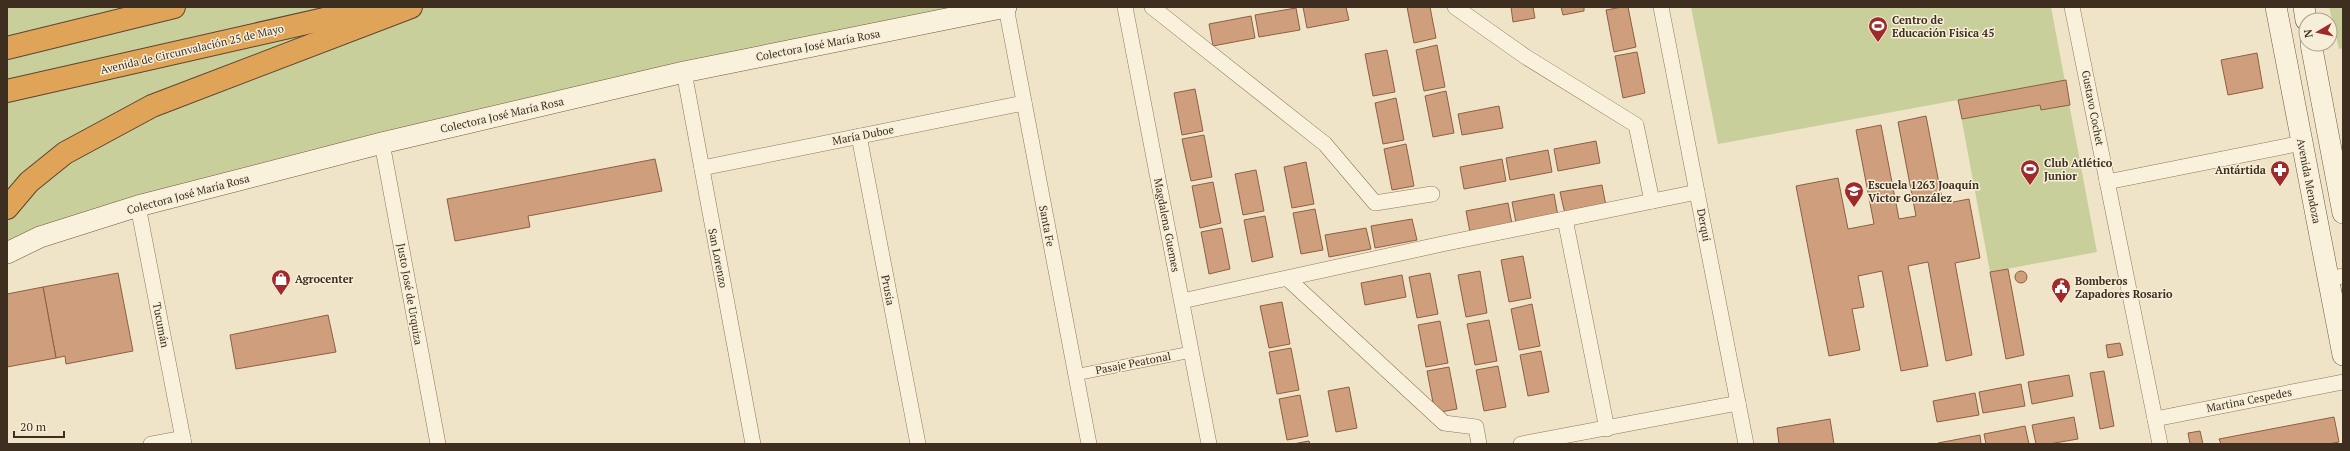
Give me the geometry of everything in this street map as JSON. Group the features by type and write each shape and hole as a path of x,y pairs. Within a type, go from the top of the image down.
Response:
{"highway":[{"path":"7,48 174,7"},
{"name":"Avenida de Circunvalación 25 de Mayo","path":"7,91 376,7"},
{"path":"7,208 29,182 65,153 152,106 411,7"}],"main road":[{"name":"Colectora José María Rosa","path":"7,253 40,237 138,206 382,143 684,72 1006,7"},
{"name":"Avenida Mendoza","path":"2276,7 2302,143 2336,277 2343,355"},
{"path":"2312,52 2343,213"},
{"path":"2293,97 2320,92"}],"street":[{"name":"Santa Fe","path":"1006,7 1089,444"},
{"name":"Magdalena Guemes","path":"1124,7 1209,444"},
{"path":"1152,7 1325,144 1375,203 1432,194"},
{"path":"1455,7 1526,57 1636,125 1652,201"},
{"name":"Derqui","path":"1661,7 1746,444"},
{"name":"Gustavo Cochet","path":"2072,7 2160,444"},
{"name":"San Lorenzo","path":"684,72 753,444"},
{"name":"María Duboe","path":"702,168 1024,103"},
{"name":"Prusia","path":"859,136 918,444"},
{"name":"Justo José de Urquiza","path":"382,143 438,444"},
{"path":"2107,182 2302,143"},
{"path":"1182,301 1697,192"},
{"name":"Tucumán","path":"138,206 183,441"},
{"path":"1565,219 1607,429"},
{"path":"1288,279 1444,423 1476,427 1479,444"},
{"name":"Pasaje Peatonal","path":"1075,374 1191,352"},
{"name":"Martina Cespedes","path":"2155,419 2343,382"},
{"path":"1521,444 1607,429 1738,403"},
{"path":"151,444 183,441"}],"green space":[{"path":"7,7 1006,7 382,143 7,253"},
{"name":"Centro de Educación Fisica 45","path":"1691,7 2051,7 2097,252 1990,272 1958,100 1718,144"},
{"path":"2329,7 2343,7 2343,48 2339,49 2338,45 2338,12 2330,12"}],"building":[{"path":"1303,7 1346,7 1349,20 1307,28"},
{"path":"1407,7 1430,7 1436,38 1414,43"},
{"path":"1511,7 1533,7 1535,18 1513,22"},
{"path":"1561,7 1584,7 1584,11 1563,15"},
{"path":"1628,7 1636,47 1614,52 1606,10"},
{"path":"1296,8 1300,30 1259,37 1255,15"},
{"path":"1251,16 1255,38 1213,46 1209,24"},
{"path":"1437,45 1445,87 1424,91 1416,50"},
{"path":"1387,50 1395,92 1373,96 1365,54"},
{"path":"1637,52 1645,93 1623,98 1615,56"},
{"path":"2257,53 2263,88 2228,95 2221,60"},
{"path":"2066,80 2070,105 2041,110 2040,105 1962,119 1958,100"},
{"path":"1195,89 1203,131 1182,135 1174,93"},
{"path":"1446,91 1454,133 1433,137 1425,96"},
{"path":"1396,98 1404,140 1383,144 1375,103"},
{"path":"1499,106 1503,128 1462,135 1458,114"},
{"path":"1926,116 1943,204 1969,199 1980,258 1955,263 1972,355 1946,361 1928,262 1908,266 1928,366 1901,371 1882,271 1858,276 1864,307 1852,309 1860,350 1829,356 1796,186 1838,178 1848,229 1874,224 1856,130 1881,125 1899,219 1916,216 1898,122"},
{"path":"1204,135 1212,177 1191,181 1182,139"},
{"path":"1596,141 1600,163 1558,171 1554,149"},
{"path":"1406,144 1414,186 1392,190 1384,149"},
{"path":"1548,150 1552,172 1510,180 1506,158"},
{"path":"655,159 662,191 528,216 530,227 455,241 447,199"},
{"path":"1502,159 1506,181 1464,189 1460,167"},
{"path":"1306,162 1314,204 1292,208 1284,167"},
{"path":"1256,170 1264,211 1243,215 1235,174"},
{"path":"1213,182 1221,223 1200,228 1192,186"},
{"path":"1602,185 1606,206 1565,214 1560,192"},
{"path":"1554,194 1558,216 1516,223 1512,202"},
{"path":"1508,203 1512,224 1470,232 1466,211"},
{"path":"1315,209 1323,250 1301,254 1293,213"},
{"path":"1265,216 1273,257 1252,262 1244,220"},
{"path":"1412,219 1417,240 1375,248 1371,226"},
{"path":"1222,228 1230,269 1209,274 1201,232"},
{"path":"1366,228 1371,249 1329,257 1325,235"},
{"path":"1523,256 1531,298 1509,302 1501,260"},
{"path":"2008,269 2024,355 2006,359 1990,272"},
{"path":"1480,271 1487,313 1466,317 1458,275"},
{"path":"2023,271 2026,272 2026,282 2019,283 2016,282 2015,275 2016,272"},
{"path":"118,273 133,351 66,364 65,356 56,358 43,287"},
{"path":"1430,273 1438,314 1417,318 1409,277"},
{"path":"1402,275 1406,297 1365,305 1361,283"},
{"path":"43,287 56,358 7,367 7,294"},
{"path":"1282,302 1290,344 1269,348 1260,306"},
{"path":"1532,304 1540,346 1519,350 1511,309"},
{"path":"328,315 336,352 236,369 230,335"},
{"path":"1489,320 1497,361 1475,365 1467,324"},
{"path":"1440,321 1448,363 1426,367 1418,325"},
{"path":"2120,343 2123,355 2108,358 2106,345"},
{"path":"1291,348 1299,390 1277,394 1269,352"},
{"path":"1541,351 1549,392 1528,396 1520,355"},
{"path":"1498,366 1506,407 1484,411 1476,370"},
{"path":"1449,367 1457,409 1435,413 1427,371"},
{"path":"2104,371 2114,426 2100,429 2090,373"},
{"path":"2069,375 2073,396 2032,404 2028,382"},
{"path":"2021,384 2025,406 1983,413 1979,392"},
{"path":"1349,387 1357,428 1336,432 1328,391"},
{"path":"1975,393 1979,415 1937,422 1933,401"},
{"path":"1300,395 1308,436 1287,440 1279,399"},
{"path":"2074,417 2078,439 2049,444 2036,444 2032,425"},
{"path":"2334,417 2339,442 2328,444 2221,444 2219,439"},
{"path":"1830,419 1834,444 1779,444 1777,428"},
{"path":"2025,426 2029,444 1986,444 1984,434"},
{"path":"2200,431 2203,444 2190,444 2188,433"},
{"path":"1980,435 1981,444 1938,444 1938,443"},
{"path":"1309,441 1310,444 1293,444"}],"place":[{"name":"Centro de Educación Fisica 45","path":"1878,43"},
{"name":"Club Atlético Junior","path":"2030,186"},
{"name":"Antártida","path":"2280,187"},
{"name":"Escuela 1263 Joaquín Victor González","path":"1854,208"},
{"name":"Agrocenter","path":"281,296"},
{"name":"Bomberos Zapadores Rosario","path":"2061,304"}]}
